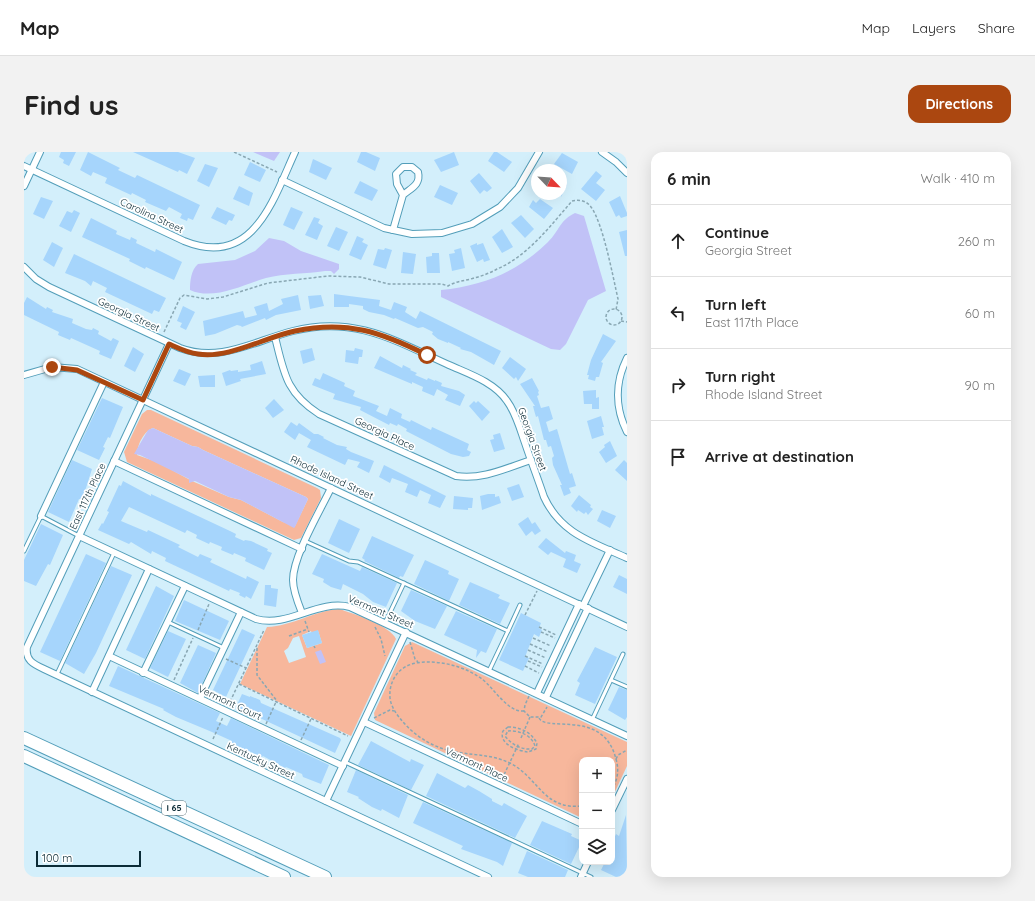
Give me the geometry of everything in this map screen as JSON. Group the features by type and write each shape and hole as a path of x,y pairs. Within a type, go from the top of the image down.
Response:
{"highway":[{"name":"I 65","path":"24,738 325,877"},
{"name":"I 65","path":"24,756 284,877"}],"street":[{"path":"24,186 40,152"},
{"name":"Carolina Street","path":"24,166 177,238 199,246 218,247 237,241 256,228 267,213 295,152"},
{"path":"282,180 393,230 412,234 442,233 462,228 482,219 500,207 518,188 539,152"},
{"path":"602,152 627,172"},
{"path":"393,230 403,195 418,182 418,172 412,167 403,167 396,174 397,184 403,195"},
{"name":"Georgia Street","path":"24,267 42,284 169,344 190,352 209,354 230,350 294,331 340,326 371,331 393,338 480,379 503,395 512,408 544,497 551,511 559,521 573,532 627,558"},
{"name":"Georgia Place","path":"275,337 288,381 303,403 320,414 456,476 486,476 531,460"},
{"name":"East 117th Place","path":"26,657 27,647 169,344"},
{"path":"627,358 619,378 618,396 620,415 627,432"},
{"name":"Rhode Island Street","path":"24,375 44,369 61,367 77,370 627,627"},
{"path":"40,516 104,382"},
{"path":"114,461 302,549"},
{"path":"302,613 293,580 296,562 331,488"},
{"name":"Vermont Street","path":"79,536 256,619 269,621 283,620 325,606 338,604 350,607 627,736"},
{"path":"537,693 583,606 610,550"},
{"path":"92,692 149,569"},
{"path":"143,673 185,586"},
{"path":"546,697 583,606"},
{"path":"200,698 241,612"},
{"path":"326,801 406,632"},
{"name":"Vermont Court","path":"108,656 264,729 344,764"},
{"name":"Kentucky Street","path":"26,657 34,665 488,877"},
{"name":"Vermont Place","path":"364,722 579,823"},
{"path":"615,804 626,782"},
{"path":"582,875 587,865"}],"lane":[{"path":"24,551 40,516 79,536"},
{"path":"305,541 404,583 508,632"},
{"path":"57,675 114,553"},
{"path":"385,623 404,583"},
{"path":"489,672 520,605"},
{"path":"168,622 224,648"},
{"path":"592,720 623,654"},
{"path":"611,680 627,687"},
{"path":"344,764 582,875 591,877"}],"path":[{"path":"234,152 277,172"},
{"path":"164,332 180,298 184,295 207,299 223,297 268,283 328,276 360,277 388,284 442,284 448,286 453,283 476,278 500,268 536,242 572,201 578,200 590,206 599,226 618,299 616,310"},
{"path":"616,310 621,314 621,321"},
{"path":"616,310 608,312 606,317 607,322 615,325 621,321 627,322"},
{"path":"525,615 539,586"},
{"path":"172,686 207,608 213,599"},
{"path":"305,621 308,632"},
{"path":"375,627 381,639 385,656"},
{"path":"539,627 556,635"},
{"path":"213,739 264,630"},
{"path":"289,636 308,630"},
{"path":"541,632 555,638"},
{"path":"532,638 551,646"},
{"path":"410,642 415,659 419,662"},
{"path":"530,644 548,652"},
{"path":"257,646 258,676 265,688 277,702"},
{"path":"528,650 546,658"},
{"path":"220,656 246,668"},
{"path":"526,656 543,664"},
{"path":"412,664 415,659"},
{"path":"528,661 542,667"},
{"path":"548,705 543,715 539,718 530,718 524,711 520,712 511,706 487,683 468,671 440,663 419,662 401,669 392,681 390,690 392,706 395,712 416,735 438,748 456,752 491,756 509,763 526,774 542,793 550,799 569,806 579,806"},
{"path":"525,666 539,673"},
{"path":"238,684 348,736"},
{"path":"524,711 529,696"},
{"path":"264,729 277,702"},
{"path":"374,718 390,710 392,706"},
{"path":"390,710 395,712"},
{"path":"521,738 530,718"},
{"path":"539,718 541,721 550,724 574,724 592,729 605,739 616,760 617,776 615,781"},
{"path":"299,745 312,719"},
{"path":"508,728 524,731 535,739 537,743 536,749 528,752 516,749 503,739 502,732 508,728"},
{"path":"511,730 523,734 532,740 535,746 530,749 517,746 508,740 505,734 511,730"},
{"path":"499,785 519,743"},
{"path":"616,760 618,755 627,750"},
{"path":"614,754 618,755"}],"shaded area":[{"path":"147,410 151,410 320,490 321,498 301,538 294,540 127,462 124,452 142,414","holes":["153,428 192,446 198,447 306,497 308,499 295,526 283,522 241,500 229,497 192,481 157,462 137,455 138,447 142,439 147,432"]},
{"path":"339,609 370,621 387,629 396,639 351,736 240,684 267,627 285,624 330,610","holes":["311,631 312,633 318,631 322,643 307,648 302,635","299,636 306,657 289,663 284,651 288,648 293,638"]},
{"path":"412,642 627,742 627,766 615,792 615,757 579,757 579,817 375,720 374,713 405,646"}],"water":[{"path":"253,152 280,152 274,161"},
{"path":"575,213 584,216 606,291 588,300 566,344 560,350 551,349 441,297 441,290 486,281 525,261 548,242 566,219"},
{"path":"269,238 284,241 301,251 339,264 339,269 334,274 331,271 325,271 273,276 219,293 199,293 190,290 192,272 198,264 235,260 255,251"},
{"path":"153,428 306,497 308,499 295,527 294,528 241,500 229,497 195,481 189,483 189,479 140,455 134,454 148,430"},
{"path":"321,650 326,662 320,664 315,652"}],"building":[{"path":"61,152 76,152 69,166 63,163 64,160 59,157"},
{"path":"88,152 120,168 118,170 135,178 137,175 200,205 193,220 188,218 187,221 180,218 182,214 169,207 166,211 145,202 146,200 132,193 131,195 105,183 107,178 93,172 91,176 80,170"},
{"path":"133,152 178,152 195,158 187,174 179,170 178,172"},
{"path":"361,152 366,152 380,158 375,171 357,162"},
{"path":"454,152 459,165 441,172 434,160"},
{"path":"494,152 497,152 512,162 504,172 488,161"},
{"path":"562,153 578,162 572,174 567,171 567,164 554,164"},
{"path":"313,159 332,168 326,180 309,172"},
{"path":"250,162 266,170 260,182 244,175"},
{"path":"205,164 218,168 209,187 197,181"},
{"path":"596,171 602,176 596,183 605,190 596,201 581,189"},
{"path":"479,173 492,188 487,192 484,190 480,194 470,181"},
{"path":"360,181 378,190 372,201 354,193"},
{"path":"440,185 458,193 452,205 434,197"},
{"path":"239,186 253,193 249,206 233,199"},
{"path":"620,196 627,213 627,216 621,218 619,215 616,217 609,202"},
{"path":"41,197 53,201 44,219 33,214"},
{"path":"533,200 536,203 541,200 553,208 544,219 529,207"},
{"path":"217,207 235,215 232,221 229,220 226,225 211,218"},
{"path":"291,207 303,212 294,230 283,225"},
{"path":"74,210 80,213 71,232 59,226 67,211 72,213"},
{"path":"521,215 534,229 525,238 511,223"},
{"path":"314,217 320,219 318,223 323,226 317,240 305,235"},
{"path":"91,218 117,231 116,234 130,240 131,237 137,240 136,243 155,252 156,249 182,262 174,280 146,267 145,269 129,261 130,259 82,237"},
{"path":"336,227 348,232 339,251 327,246"},
{"path":"502,229 513,247 502,253 492,237"},
{"path":"627,230 627,256 625,256 619,232"},
{"path":"357,236 364,239 362,242 368,245 361,260 349,255"},
{"path":"52,242 63,248 54,267 43,260"},
{"path":"477,243 477,245 483,243 490,260 484,262 483,259 477,262 470,246"},
{"path":"385,248 392,250 386,269 373,265 378,249 384,250"},
{"path":"461,248 465,268 452,271 449,254 455,253 454,250"},
{"path":"403,252 416,254 413,274 401,273"},
{"path":"432,253 439,253 440,273 427,273 426,257 432,256"},
{"path":"74,254 166,298 159,312 154,310 152,314 105,292 107,288 93,281 91,286 85,281 65,273"},
{"path":"334,294 380,300 379,306 391,310 394,302 407,307 405,312 416,319 420,311 501,351 494,365 471,352 460,349 461,348 438,339 432,334 433,332 423,327 418,328 395,318 369,312 363,309 363,306 349,304 349,307 334,307"},
{"path":"298,295 301,310 276,315 266,320 265,318 242,327 237,325 215,334 205,336 203,321 243,311 245,318 257,315 254,307 267,303 269,311 283,304 281,299"},
{"path":"321,295 324,306 310,309 308,296"},
{"path":"27,297 46,309 47,307 53,310 52,312 73,319 72,323 86,329 92,330 93,328 99,331 98,334 111,341 113,338 119,341 111,359 99,354 100,351 71,338 70,340 58,335 59,332 24,315 24,303"},
{"path":"183,306 195,312 186,330 180,327 182,323 177,321"},
{"path":"603,334 616,341 601,362 603,363 599,377 596,377 595,381 588,379 589,375 587,375 591,360"},
{"path":"133,347 144,354 135,372 124,366"},
{"path":"312,348 315,360 303,364 300,351"},
{"path":"355,348 363,350 362,357 359,357 358,364 345,362 346,350 354,351"},
{"path":"380,356 402,368 403,365 411,369 410,370 417,373 415,375 427,380 428,378 435,380 442,383 441,386 459,391 465,395 460,406 445,400 448,395 437,389 434,396 422,391 423,387 374,368"},
{"path":"510,357 526,369 518,381 516,377 514,379 502,368"},
{"path":"262,361 266,374 240,379 241,381 226,386 222,373 230,370 238,370 238,372 251,370 250,365"},
{"path":"179,369 191,374 185,386 173,381"},
{"path":"323,373 345,383 344,386 355,391 353,396 379,406 376,411 387,416 390,408 402,414 401,418 410,422 411,420 431,430 432,427 469,444 467,450 471,452 469,456 463,457 451,454 406,431 407,429 398,424 397,426 390,423 389,425 360,410 361,407 333,399 335,394 312,385 315,378 320,380"},
{"path":"215,375 215,387 200,387 198,376"},
{"path":"532,378 539,391 539,395 537,396 541,408 549,406 553,419 546,422 549,432 557,429 570,474 572,473 576,486 569,488 571,493 564,496 560,485 562,485 553,465 552,458 554,456 551,446 548,447 546,440 544,440 538,416 536,417 533,406 535,406 520,384"},
{"path":"596,390 596,398 599,397 599,409 592,409 592,404 584,404 583,391"},
{"path":"102,398 123,407 110,438 108,437 103,447 105,448 99,460 77,450"},
{"path":"274,399 284,410 273,418 265,408"},
{"path":"474,401 476,403 478,401 490,412 482,421 469,406"},
{"path":"601,416 604,427 602,427 604,435 592,439 587,421"},
{"path":"291,422 297,426 299,423 314,434 318,434 337,445 347,447 346,449 351,452 374,461 369,473 357,467 360,462 348,459 345,465 307,447 311,440 299,433 295,440 284,432"},
{"path":"500,433 505,449 494,452 490,440 494,439 493,435"},
{"path":"610,441 617,456 606,463 599,452 605,447 604,445"},
{"path":"72,460 92,469 86,488 81,499 79,499 69,522 48,512"},
{"path":"624,460 627,463 627,481 615,470"},
{"path":"384,465 446,496 440,508 428,503 431,495 420,490 417,497 405,492 408,484 392,478 390,483 379,477"},
{"path":"123,481 151,496 151,494 236,534 235,537 244,541 251,541 268,549 267,551 272,553 264,570 245,561 246,558 234,553 233,555 221,550 222,547 210,542 209,544 196,538 197,535 187,530 185,533 129,507 121,521 147,532 148,530 180,545 178,547 198,557 200,554 212,559 210,562 246,579 247,576 259,582 251,599 246,596 245,598 239,595 240,593 230,589 229,591 165,561 166,558 152,551 151,554 131,542 129,544 98,530 109,512 107,511 119,485 121,486"},
{"path":"519,484 524,497 512,501 507,488"},
{"path":"495,494 495,497 499,496 501,503 482,510 480,496"},
{"path":"579,495 591,505 590,507 593,509 588,515 586,512 584,514 578,510 577,512 571,506"},
{"path":"454,496 473,498 472,508 468,508 468,510 453,509"},
{"path":"602,510 616,516 610,528 597,521"},
{"path":"528,517 532,524 535,522 541,531 535,535 532,531 526,536 518,524"},
{"path":"339,519 360,529 349,553 328,543"},
{"path":"41,524 63,535 50,565 48,564 36,586 24,581 24,560"},
{"path":"372,536 414,555 403,577 400,576 399,578 364,561 365,560 362,558"},
{"path":"546,538 565,553 566,551 576,555 574,561 581,564 577,573 563,567 566,559 551,552 548,555 538,547"},
{"path":"86,554 106,563 60,661 40,652"},
{"path":"322,554 360,571 362,567 397,583 386,607 373,602 363,594 343,584 341,590 331,587 323,582 324,579 312,574"},
{"path":"425,560 449,571 448,574 459,579 449,601 414,584"},
{"path":"111,566 132,575 96,653 84,674 65,663"},
{"path":"619,575 627,579 627,594 613,587"},
{"path":"470,582 500,595 498,598 510,603 500,624 459,605"},
{"path":"265,585 271,585 271,588 278,589 276,607 264,605"},
{"path":"156,586 174,596 145,659 126,650"},
{"path":"411,590 447,606 435,629 415,621 401,611"},
{"path":"184,600 229,621 220,640 175,621"},
{"path":"456,611 497,629 486,653 481,651 476,658 477,650 444,635"},
{"path":"521,613 541,623 539,628 542,630 539,637 534,634 525,657 529,658 523,671 499,660"},
{"path":"242,629 255,635 226,697 213,690"},
{"path":"318,630 322,643 307,648 302,635"},
{"path":"168,631 186,639 168,677 150,668"},
{"path":"198,645 216,653 198,693 180,683"},
{"path":"595,647 617,657 595,704 575,695 580,683 577,681"},
{"path":"118,666 220,713 216,721 227,726 231,718 329,765 321,784 303,777 302,774 286,767 285,768 263,756 262,757 231,743 232,741 176,717 163,710 164,709 109,686"},
{"path":"619,687 627,690 627,717 625,720 608,710"},
{"path":"242,694 260,700 261,703 340,738 341,740 335,753 236,707"},
{"path":"371,741 410,762 411,759 424,765 411,790 358,765"},
{"path":"356,770 408,795 399,818 382,809 381,811 372,807 358,798 359,797 347,792"},
{"path":"437,773 465,788 468,785 492,799 492,801 502,806 504,803 527,816 515,838 426,796"},
{"path":"423,802 512,843 503,866 497,862 461,849 463,846 413,823"},
{"path":"626,815 627,870 624,877 616,877 601,870 604,865 615,865 615,836 616,834 619,836"},
{"path":"542,821 572,834 571,836 579,840 579,847 571,864 530,845"},
{"path":"527,851 568,870 565,877 528,877 518,873"}],"route":[{"path":"52,367 77,370 143,400 169,344 198,354 219,353 294,331 340,326 383,334 427,355"}]}
